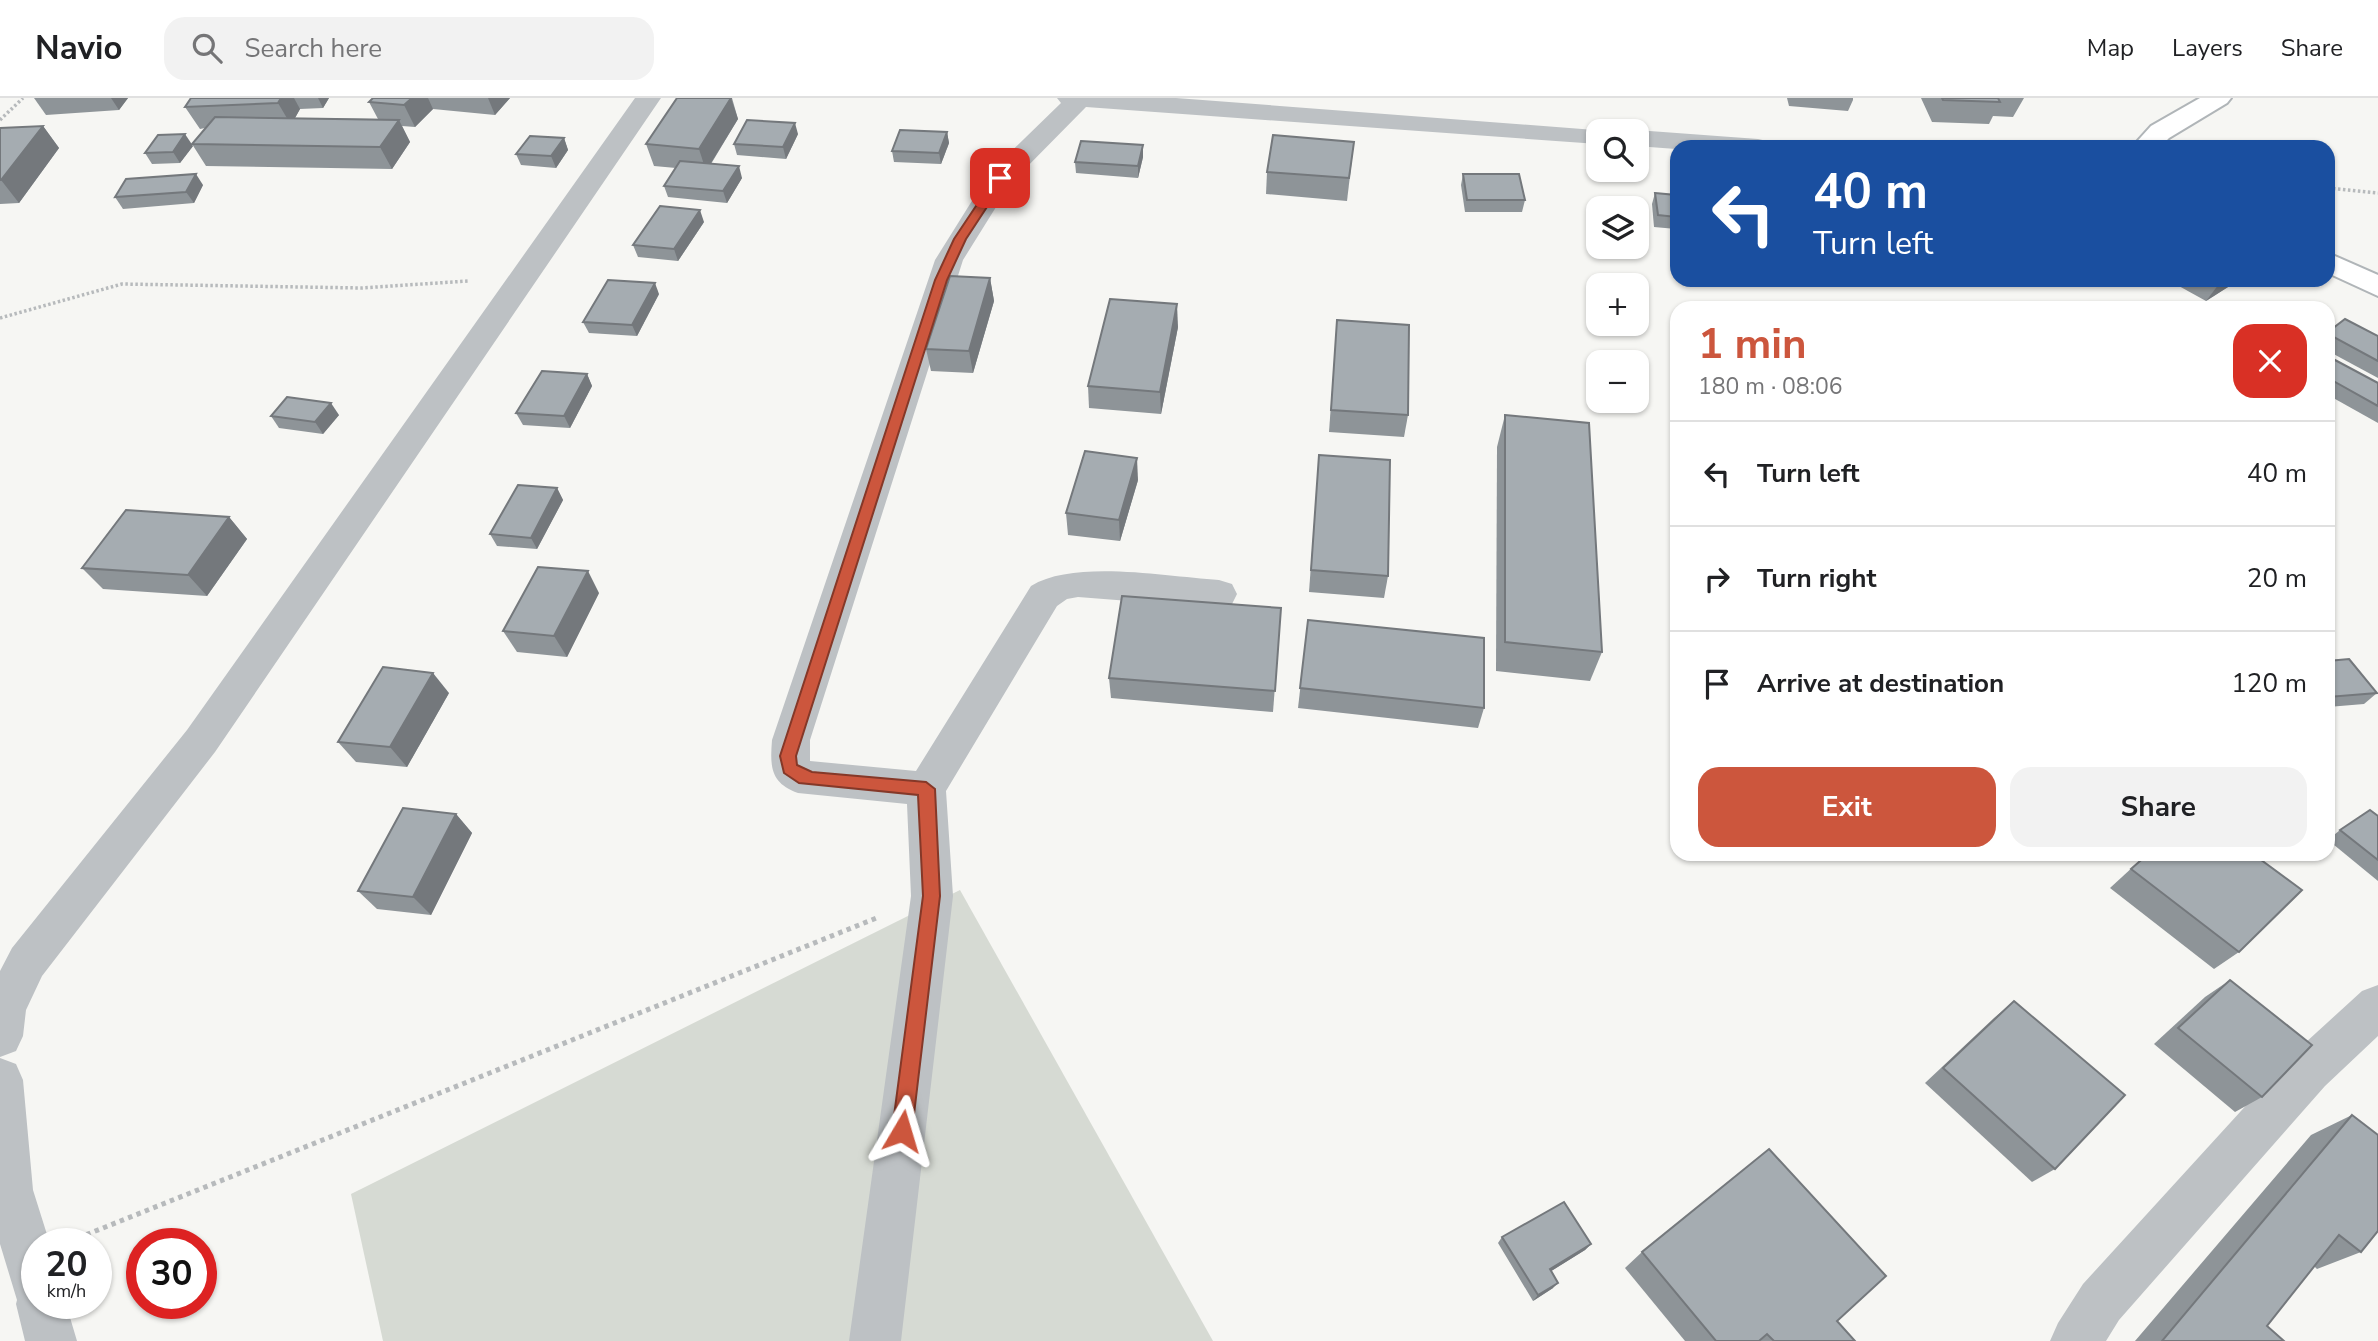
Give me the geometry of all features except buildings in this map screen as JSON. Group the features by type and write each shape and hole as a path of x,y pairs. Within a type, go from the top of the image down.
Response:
{"main road":[{"path":"2152,140 2160,132 2218,98"},
{"path":"2335,266 2378,287"}],"street":[{"path":"0,1036 14,964 201,741 521,277 648,98"},
{"path":"1070,98 1586,135"},
{"path":"926,789 799,776 790,768 790,740 949,260 1000,178 1080,98"},
{"path":"1649,139 1670,141"},
{"path":"875,1341 932,896 926,789 1044,596 1058,587 1078,583 1219,594"},
{"path":"2076,1341 2101,1302 2300,1080 2378,1006"},
{"path":"0,1080 9,1190 21,1231"},
{"path":"45,1319 51,1341"}],"path":[{"path":"0,120 23,98"},
{"path":"2335,189 2378,193"},
{"path":"0,318 122,284 361,288 521,277"},
{"path":"104,1228 932,896"}],"shaded area":[{"path":"960,890 1213,1341 383,1341 351,1194"}],"route":[{"path":"902,1131 932,896 926,789 799,776 790,768 788,756 790,740 941,280 960,239 1000,178"}]}
